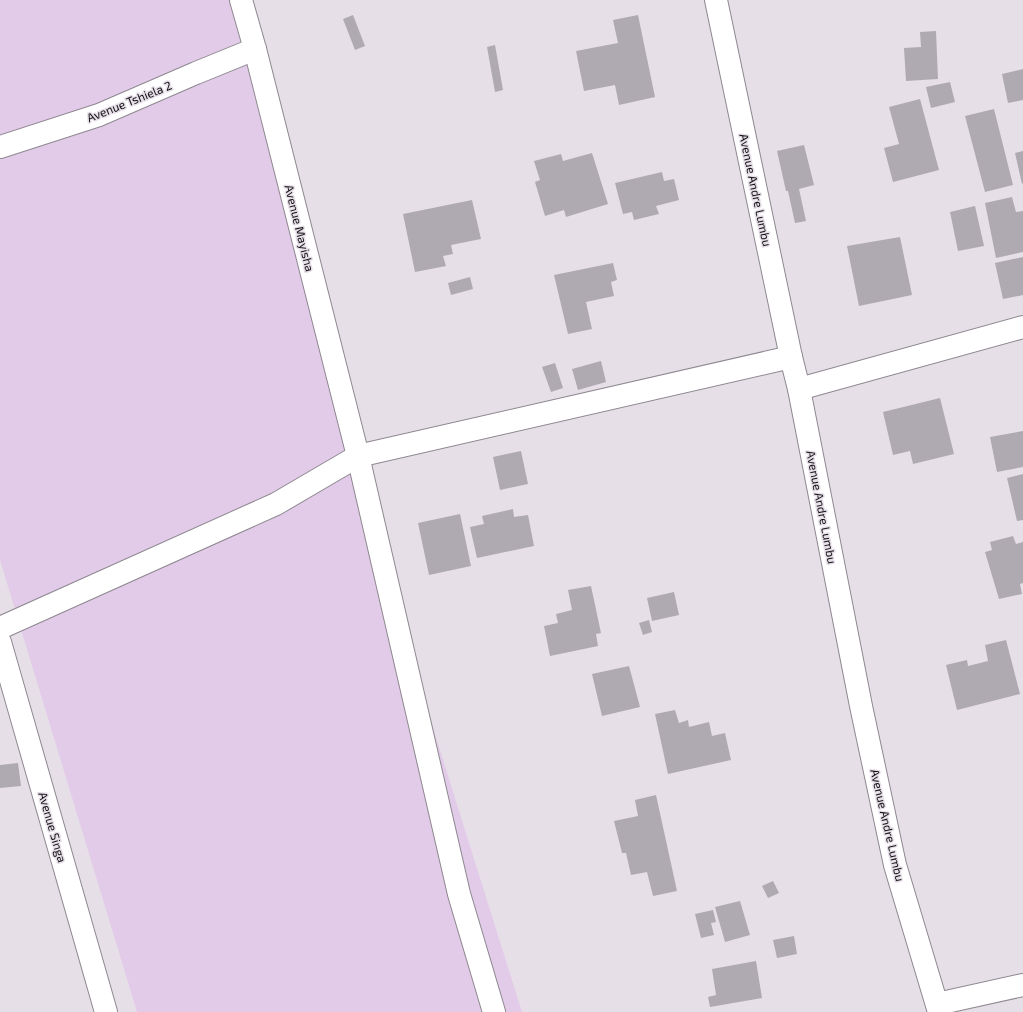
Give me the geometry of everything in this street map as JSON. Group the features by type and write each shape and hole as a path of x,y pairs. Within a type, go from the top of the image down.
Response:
{"street":[{"name":"Avenue Mayisha","path":"241,0 255,49 358,456 459,894 494,1012"},
{"name":"Avenue Andre Lumbu","path":"716,0 799,389 861,706 895,865 938,1008"},
{"name":"Avenue Tshiela 2","path":"0,147 99,115 255,49"},
{"path":"799,389 1023,327"},
{"path":"0,628 276,504 358,456 791,357"},
{"name":"Avenue Singa","path":"0,642 106,1012"},
{"path":"938,1008 1023,985"}],"shaded area":[{"path":"0,0 229,0 434,731 522,1012 137,1012 0,560"}],"building":[{"path":"353,15 365,46 355,50 343,19"},
{"path":"638,15 655,97 619,105 615,85 584,91 576,51 618,43 613,20"},
{"path":"936,31 938,79 906,81 904,48 921,47 920,32"},
{"path":"495,45 503,90 495,92 487,47"},
{"path":"1023,69 1023,100 1008,103 1002,74"},
{"path":"950,82 955,102 931,108 926,87"},
{"path":"920,99 939,170 893,182 884,148 899,144 889,107"},
{"path":"994,109 1013,185 985,192 965,116"},
{"path":"804,145 814,185 799,189 806,221 795,223 777,151"},
{"path":"1023,151 1023,183 1022,184 1015,153"},
{"path":"592,153 608,204 566,217 564,210 545,216 535,182 540,180 534,161 561,154 563,161"},
{"path":"662,172 664,181 674,179 679,200 656,206 659,214 634,220 632,212 623,214 615,183"},
{"path":"1012,197 1016,212 1023,211 1023,252 996,258 985,203"},
{"path":"472,200 481,239 451,245 453,254 443,256 446,266 415,272 403,214"},
{"path":"975,206 984,246 958,251 950,212"},
{"path":"900,237 912,295 859,306 847,246"},
{"path":"1023,257 1023,295 1003,299 995,263"},
{"path":"613,263 617,280 611,282 614,296 586,302 592,329 568,334 554,275"},
{"path":"470,277 473,289 451,295 448,283"},
{"path":"601,361 606,382 578,390 572,369"},
{"path":"555,363 563,388 551,392 542,367"},
{"path":"940,398 954,454 913,464 910,451 893,455 883,412"},
{"path":"1023,431 1023,467 997,472 990,437"},
{"path":"521,451 528,484 500,490 493,457"},
{"path":"1023,474 1023,520 1017,521 1007,478"},
{"path":"513,509 514,517 528,515 534,546 477,558 470,527 484,524 482,516"},
{"path":"460,514 471,566 429,575 418,523"},
{"path":"1013,536 1016,544 1023,542 1023,583 1020,584 1022,594 999,599 985,552 992,550 990,542"},
{"path":"591,586 601,633 596,634 598,646 550,656 544,626 558,623 556,614 572,610 568,590"},
{"path":"674,592 679,615 652,621 647,598"},
{"path":"649,620 652,632 643,635 639,623"},
{"path":"1006,640 1020,694 957,710 946,665 967,660 968,666 988,661 985,645"},
{"path":"629,666 640,707 602,716 592,674"},
{"path":"675,710 679,723 688,720 689,727 709,722 712,736 725,733 731,760 668,774 655,714"},
{"path":"18,763 21,786 0,788 0,765"},
{"path":"656,795 677,891 653,896 647,872 631,875 626,853 622,853 614,821 638,816 635,800"},
{"path":"773,881 779,893 768,898 762,886"},
{"path":"740,901 750,935 725,942 715,907"},
{"path":"713,910 716,922 711,923 714,935 701,938 695,914"},
{"path":"794,936 797,954 777,958 773,940"},
{"path":"756,961 762,998 710,1007 708,997 716,995 712,969"}]}
